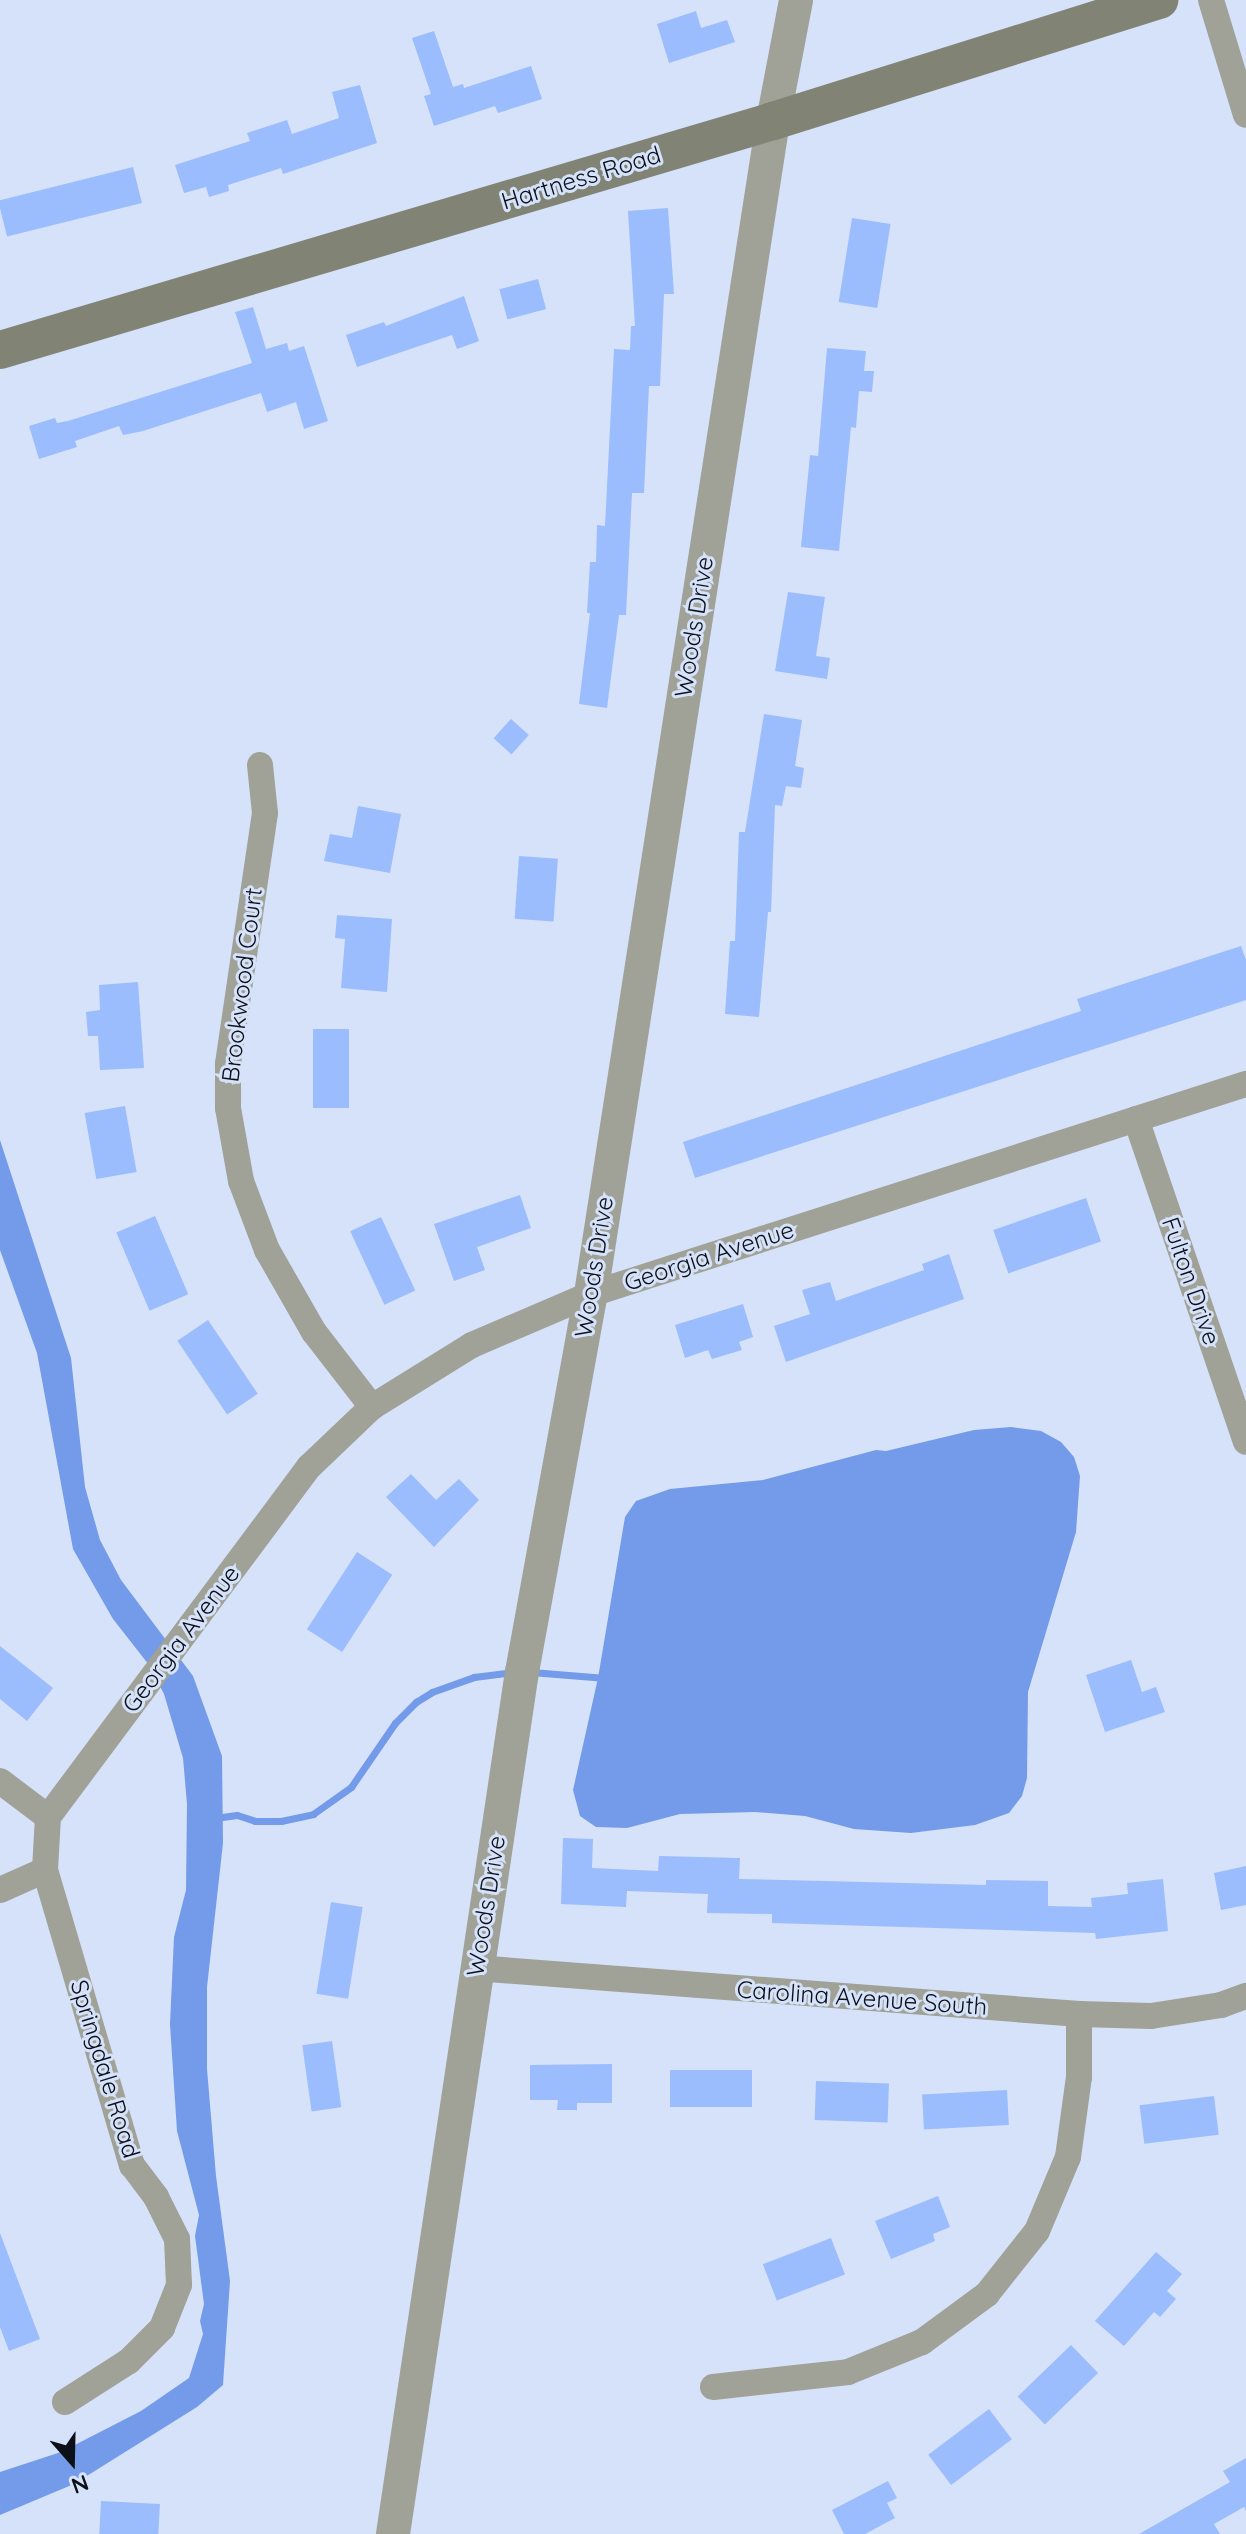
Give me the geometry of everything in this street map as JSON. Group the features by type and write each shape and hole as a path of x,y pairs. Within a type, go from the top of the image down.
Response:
{"main road":[{"name":"Hartness Road","path":"0,350 773,121 1160,0"}],"street":[{"name":"Woods Drive","path":"393,2534 522,1672 591,1294 773,121 796,0"},
{"path":"1211,0 1246,115"},
{"name":"Brookwood Court","path":"260,765 265,813 228,1064 230,1123 241,1181 267,1250 314,1332 372,1407"},
{"name":"Georgia Avenue","path":"48,1817 310,1466 372,1407 472,1345 591,1294 1246,1084"},
{"name":"Fulton Drive","path":"1136,1119 1246,1442"},
{"path":"0,1781 48,1817 45,1870 0,1890"},
{"name":"Springdale Road","path":"45,1870 132,2165 156,2197 177,2239 179,2285 162,2328 129,2361 65,2402"},
{"name":"Carolina Avenue South","path":"476,1968 1079,2014 1151,2016 1221,2005 1246,1996"},
{"path":"713,2387 848,2372 922,2342 987,2294 1037,2231 1068,2157 1079,2077 1079,2014"}],"water":[{"path":"0,1140 71,1358 85,1487 100,1540 121,1580 193,1676 222,1756 223,1843 207,1987 207,2069 216,2176 230,2281 223,2385 197,2407 74,2484 0,2515 0,2472 61,2452 141,2411 189,2378 203,2334 200,2321 204,2304 195,2236 199,2215 177,2131 170,2024 174,1937 186,1890 187,1804 183,1758 164,1694 149,1665 113,1619 73,1549 37,1353 0,1250"},
{"path":"1011,1427 1041,1431 1061,1442 1074,1457 1080,1476 1076,1532 1028,1692 1027,1778 1022,1796 1009,1813 975,1825 911,1833 854,1829 805,1816 755,1812 680,1814 627,1828 596,1827 580,1816 573,1790 598,1678 625,1517 636,1501 670,1489 763,1480 876,1450 886,1451 974,1430"}],"building":[{"path":"696,11 701,28 727,20 735,42 669,63 657,24"},
{"path":"434,31 453,87 463,84 464,88 531,66 542,99 498,113 495,106 434,126 424,96 431,94 412,38"},
{"path":"360,85 377,143 283,174 281,168 228,185 229,191 209,197 206,187 184,193 175,165 250,141 247,133 287,120 292,134 339,118 332,92"},
{"path":"133,167 142,203 7,237 0,200"},
{"path":"668,208 674,294 664,294 660,386 649,386 644,493 632,493 626,615 619,615 607,708 579,704 590,613 587,613 590,562 596,562 597,525 605,526 614,349 630,350 631,326 635,326 628,211"},
{"path":"852,218 891,224 877,308 839,302"},
{"path":"538,279 546,309 507,319 499,289"},
{"path":"464,296 479,341 457,349 452,335 357,367 346,335 384,322 386,326"},
{"path":"253,307 266,349 287,343 289,351 304,346 328,421 304,429 296,402 267,412 261,393 143,431 123,435 119,426 75,441 77,447 39,459 29,426 55,418 57,423 68,421 252,363 235,312"},
{"path":"827,348 866,351 864,371 874,371 872,392 859,391 856,428 851,427 839,551 801,547 810,455 818,456"},
{"path":"788,592 825,597 816,656 830,658 827,679 775,671"},
{"path":"764,714 802,720 795,766 804,768 801,788 786,786 782,806 775,805 771,912 768,912 759,1017 725,1014 730,941 735,941 739,832 745,832"},
{"path":"511,719 529,735 511,754 494,738"},
{"path":"358,806 401,814 390,873 324,861 330,834 352,838"},
{"path":"519,856 558,859 554,922 515,919"},
{"path":"337,915 392,919 387,992 341,988 345,939 335,938"},
{"path":"1241,946 1246,960 1246,1000 695,1178 683,1142 1081,1011 1077,999"},
{"path":"138,982 144,1068 100,1070 98,1036 88,1036 86,1012 100,1010 99,985"},
{"path":"313,1029 349,1029 349,1108 313,1108"},
{"path":"125,1106 137,1172 96,1179 85,1113"},
{"path":"520,1195 531,1228 477,1247 485,1270 454,1281 434,1224"},
{"path":"1086,1198 1101,1241 1008,1273 993,1230"},
{"path":"155,1216 188,1294 150,1311 116,1232"},
{"path":"381,1217 415,1290 384,1305 350,1231"},
{"path":"949,1254 964,1299 786,1362 774,1326 810,1314 802,1290 830,1282 836,1301 924,1270 922,1264"},
{"path":"743,1304 753,1337 739,1342 742,1350 712,1359 708,1350 685,1358 675,1325"},
{"path":"208,1320 258,1394 227,1414 177,1341"},
{"path":"411,1474 436,1500 459,1479 479,1500 434,1547 386,1497"},
{"path":"357,1552 392,1575 342,1652 307,1629"},
{"path":"0,1646 53,1688 27,1721 0,1699"},
{"path":"1131,1660 1142,1692 1156,1687 1165,1712 1105,1732 1086,1675"},
{"path":"563,1838 593,1839 592,1868 658,1871 659,1856 740,1858 739,1879 986,1885 986,1880 1048,1881 1048,1906 1092,1907 1091,1898 1128,1894 1127,1883 1163,1879 1168,1931 1096,1939 1095,1933 772,1923 772,1914 707,1913 708,1894 627,1891 626,1907 561,1904"},
{"path":"1246,1866 1246,1905 1221,1910 1214,1873"},
{"path":"331,1902 363,1907 348,1999 316,1994"},
{"path":"332,2041 341,2107 312,2112 302,2045"},
{"path":"612,2064 612,2103 577,2103 577,2110 557,2110 558,2100 530,2100 530,2065"},
{"path":"670,2070 752,2070 752,2107 670,2107"},
{"path":"816,2081 889,2084 888,2123 815,2120"},
{"path":"1007,2090 1009,2125 924,2129 922,2094"},
{"path":"1214,2096 1219,2135 1144,2144 1140,2105"},
{"path":"938,2196 950,2227 933,2234 935,2241 891,2259 875,2221"},
{"path":"0,2233 40,2339 9,2351 0,2327"},
{"path":"831,2238 845,2274 777,2301 763,2264"},
{"path":"1156,2252 1182,2274 1167,2291 1176,2299 1160,2317 1154,2312 1124,2346 1095,2321"},
{"path":"1071,2345 1098,2373 1045,2424 1018,2396"},
{"path":"989,2409 1012,2439 951,2485 928,2455"},
{"path":"1246,2458 1246,2511 1244,2507 1214,2524 1220,2534 1139,2534 1230,2482 1223,2471"},
{"path":"888,2481 897,2498 887,2503 895,2518 865,2534 844,2534 832,2510"},
{"path":"101,2501 160,2504 158,2534 99,2534"}],"waterway":[{"path":"215,1818 237,1815 255,1821 281,1821 313,1814 351,1787 395,1723 416,1702 432,1692 474,1677 514,1672"},
{"path":"531,1672 606,1678"}]}
